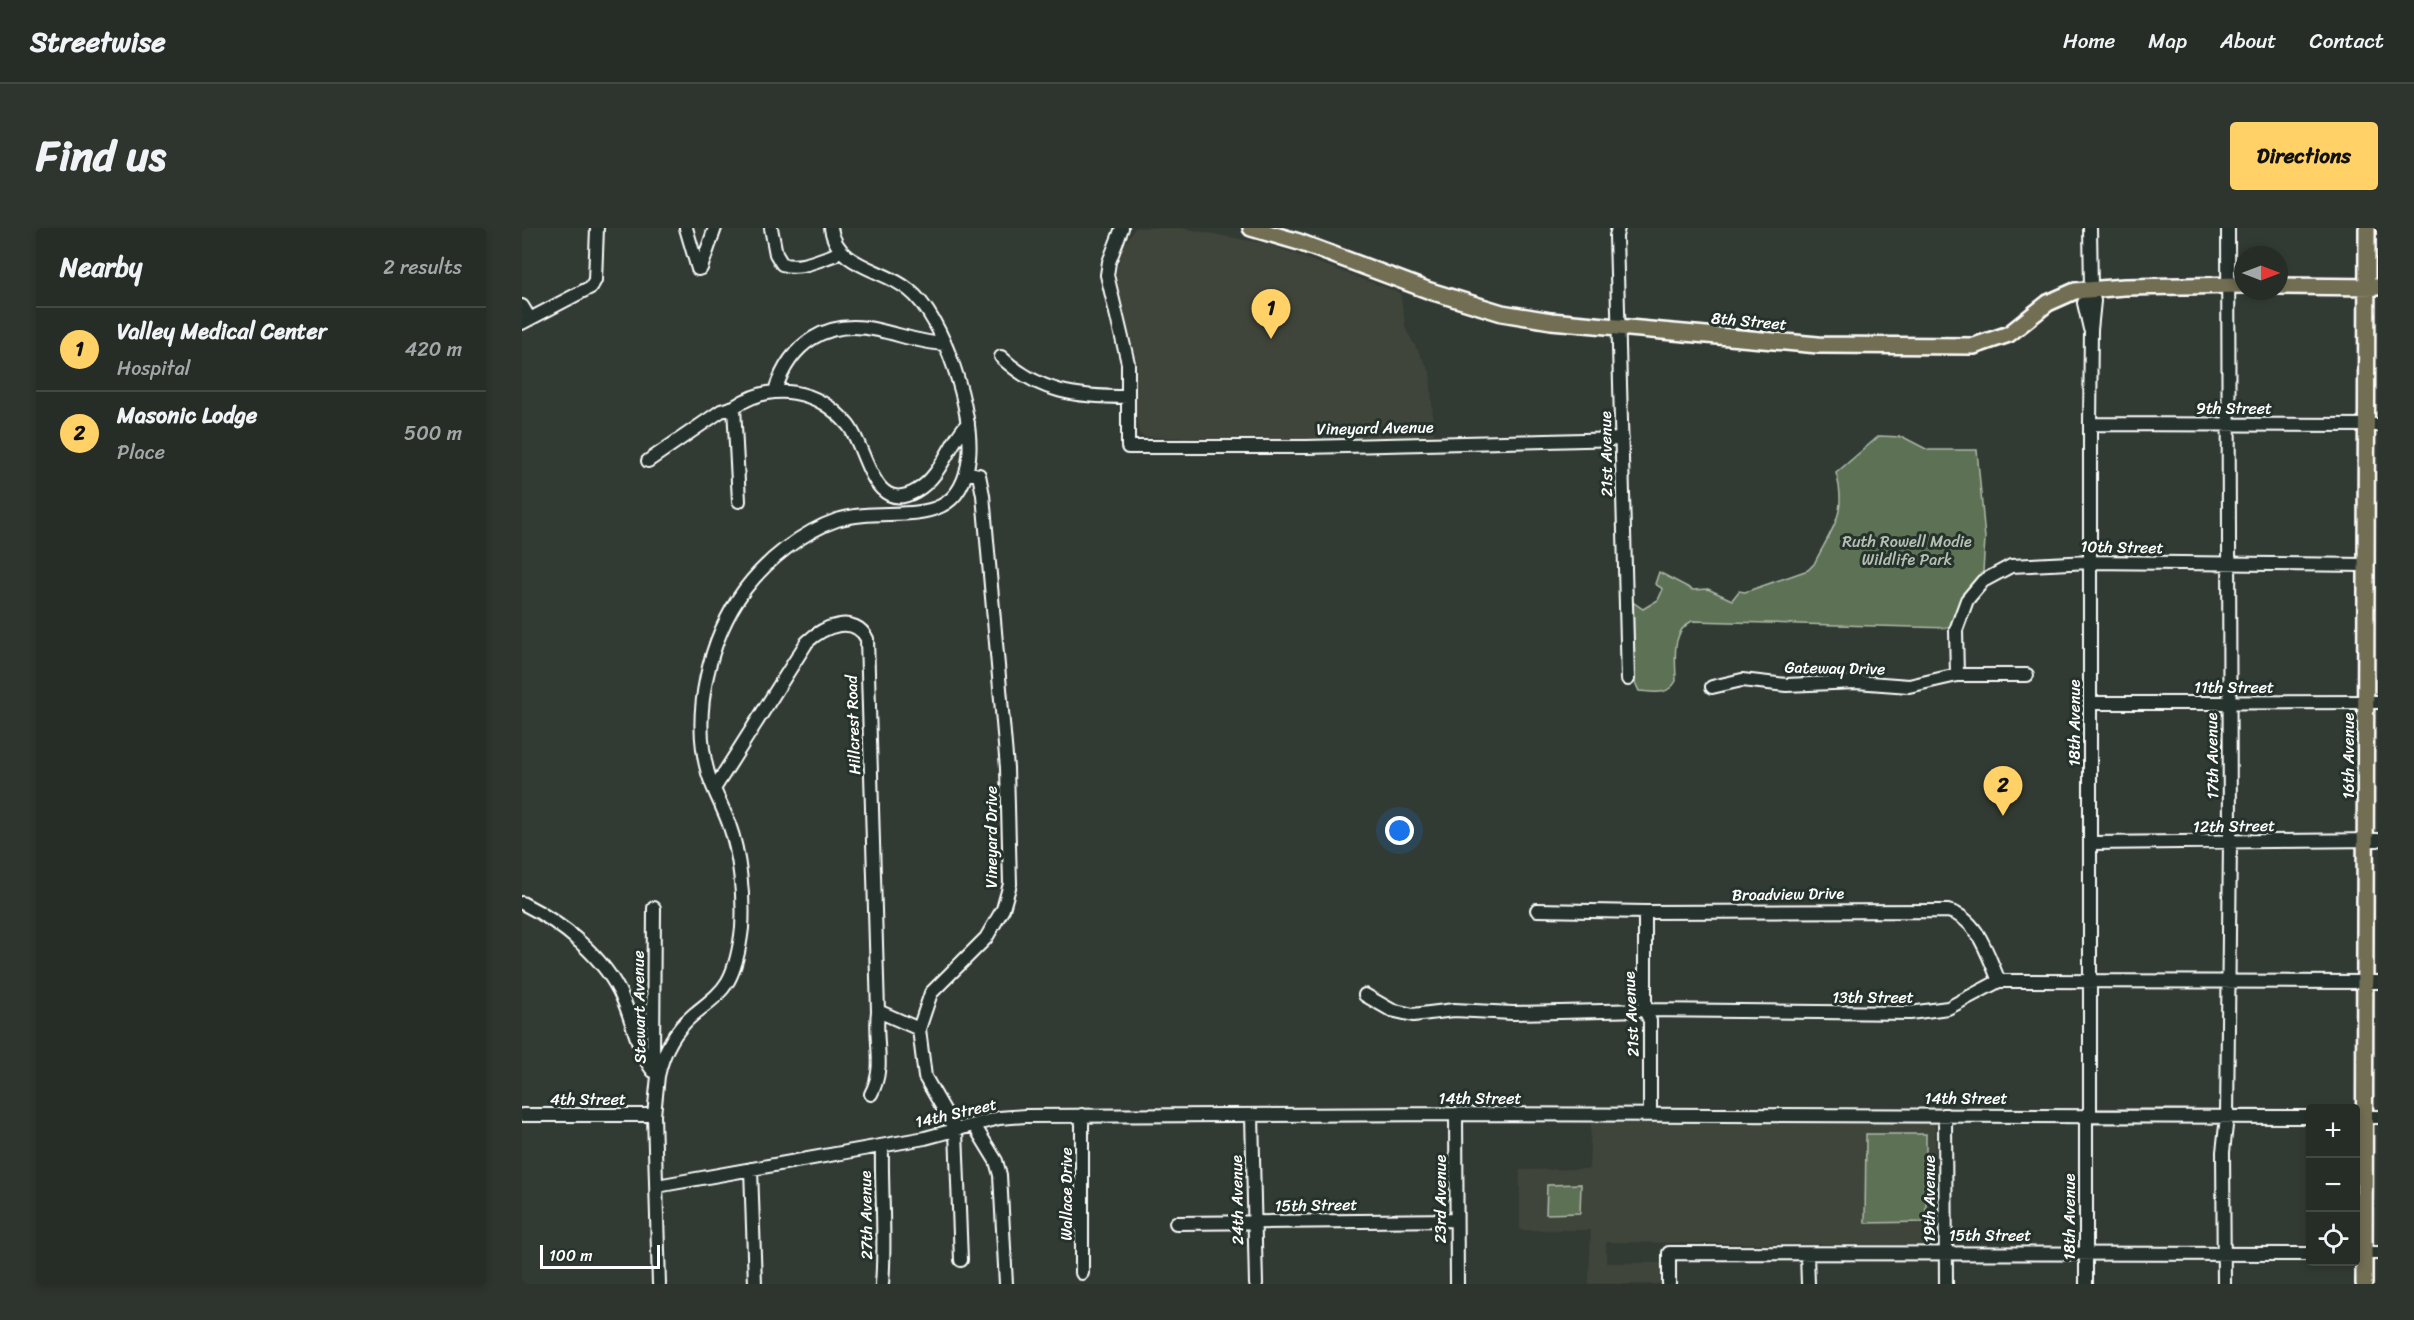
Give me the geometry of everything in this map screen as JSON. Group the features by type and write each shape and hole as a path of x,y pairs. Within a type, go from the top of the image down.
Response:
{"main road":[{"name":"8th Street","path":"1251,228 1299,242 1430,291 1492,310 1551,321 1818,345 1963,347 1998,339 2017,328 2055,299 2091,288 2234,285"},
{"name":"16th Avenue","path":"2364,1284 2372,840 2372,702 2366,565 2372,425 2372,287 2367,228"},
{"path":"2288,285 2372,287"}],"street":[{"path":"522,306 526,321 591,287 595,280 597,228"},
{"path":"686,228 698,269 701,268 715,228"},
{"path":"771,228 776,254 786,266 795,267 834,255 839,250"},
{"path":"522,903 569,933 607,970 623,998 649,1066 658,1076 672,1040 681,1026 719,993 728,981 739,949 742,911 737,860 730,826 704,758 701,730 702,692 724,630 746,587 782,552 815,530 838,520 868,514 912,514 935,510 951,501 965,475 969,456 968,423 945,344 928,310 908,289 856,263 839,250 831,228"},
{"path":"1001,357 1019,375 1050,389 1128,397 1125,347 1108,283 1109,262 1122,228"},
{"name":"21st Avenue","path":"1618,228 1616,236 1628,679"},
{"name":"18th Avenue","path":"2086,1284 2091,843 2091,330 2084,303 2091,288 2090,228"},
{"name":"17th Avenue","path":"2228,228 2234,277"},
{"name":"17th Avenue","path":"2224,1284 2223,1152 2227,1117 2229,843 2228,425 2234,300"},
{"path":"775,391 790,357 800,346 819,334 861,327 925,343 945,344"},
{"path":"648,461 721,411 734,407 753,396 775,391 811,398 831,410 848,425 876,483 884,493 893,496 910,494 930,480 968,423"},
{"name":"Vineyard Avenue","path":"1128,397 1128,447 1316,446 1622,439"},
{"path":"734,407 739,501"},
{"name":"Vineyard Drive","path":"956,1131 925,1077 920,1029 931,993 986,938 1003,909 1010,884 1007,768 981,480 968,423"},
{"name":"9th Street","path":"2090,424 2372,425"},
{"path":"965,475 977,474 981,480"},
{"name":"Vineyard Drive","path":"965,475 971,481 983,504"},
{"name":"10th Street","path":"1957,675 1957,624 1967,600 1983,581 2005,568 2018,565 2090,562 2366,565"},
{"name":"Hillcrest Road","path":"714,789 807,642 836,625 856,625 863,630 867,639 878,1011"},
{"name":"Gateway Drive","path":"1712,687 1742,680 1794,686 1856,682 1909,686 1957,675 2027,675"},
{"name":"11th Street","path":"2091,704 2372,702"},
{"name":"12th Street","path":"2091,843 2372,840"},
{"name":"Stewart Avenue","path":"654,909 653,1055 658,1076 654,1116 659,1284"},
{"name":"Broadview Drive","path":"1537,910 1948,911 1962,916 1972,926 1999,981"},
{"name":"21st Avenue","path":"1645,912 1645,1010 1650,1021 1650,1115"},
{"name":"13th Street","path":"1365,995 1391,1010 1413,1015 1454,1010 1513,1013 1645,1010 1928,1013 1959,1004 1999,981 2371,982"},
{"path":"871,1094 880,1073 876,1032 878,1011 920,1029"},
{"name":"14th Street","path":"657,1186 882,1146 956,1131 999,1118 1082,1115 1456,1114 2306,1117"},
{"name":"23rd Avenue","path":"1456,1114 1457,1284"},
{"name":"4th Street","path":"522,1115 654,1116"},
{"name":"Wallace Drive","path":"1082,1115 1082,1273"},
{"name":"24th Avenue","path":"1252,1115 1256,1284"},
{"name":"19th Avenue","path":"1945,1115 1946,1284"},
{"path":"974,1125 996,1161 1000,1174 1006,1284"},
{"path":"956,1131 961,1260"},
{"name":"27th Avenue","path":"882,1146 881,1184 885,1248 882,1284"},
{"path":"751,1169 755,1284"},
{"name":"15th Street","path":"1176,1223 1456,1220"},
{"name":"15th Street","path":"1670,1284 1670,1253 1807,1254 1946,1251 2306,1254"},
{"path":"1807,1254 1808,1284"}],"shaded area":[{"path":"1135,228 1181,228 1267,244 1400,293 1406,330 1430,372 1434,435 1321,441 1144,437 1139,433 1136,414 1137,361 1116,286 1117,267 1125,244"},
{"path":"1591,1123 1935,1123 1935,1245 1606,1242 1606,1263 1669,1263 1669,1284 1589,1284 1591,1230 1520,1230 1520,1170 1589,1169"}],"green space":[{"name":"Ruth Rowell Modie Wildlife Park","path":"1879,436 1903,437 1928,450 1977,450 1985,538 1983,572 1952,628 1692,621 1680,632 1677,639 1676,681 1673,686 1660,692 1639,691 1633,678 1631,601 1643,609 1658,600 1663,589 1655,584 1659,572 1693,590 1708,589 1732,600 1739,591 1745,592 1808,570 1814,564 1832,530 1839,510 1840,499 1836,473"},
{"path":"1866,1134 1926,1134 1926,1222 1865,1223"},
{"path":"1581,1184 1580,1213 1546,1214 1547,1185"}],"place":[{"name":"Valley Medical Center","path":"1271,339"},
{"name":"Masonic Lodge","path":"2003,816"}]}
